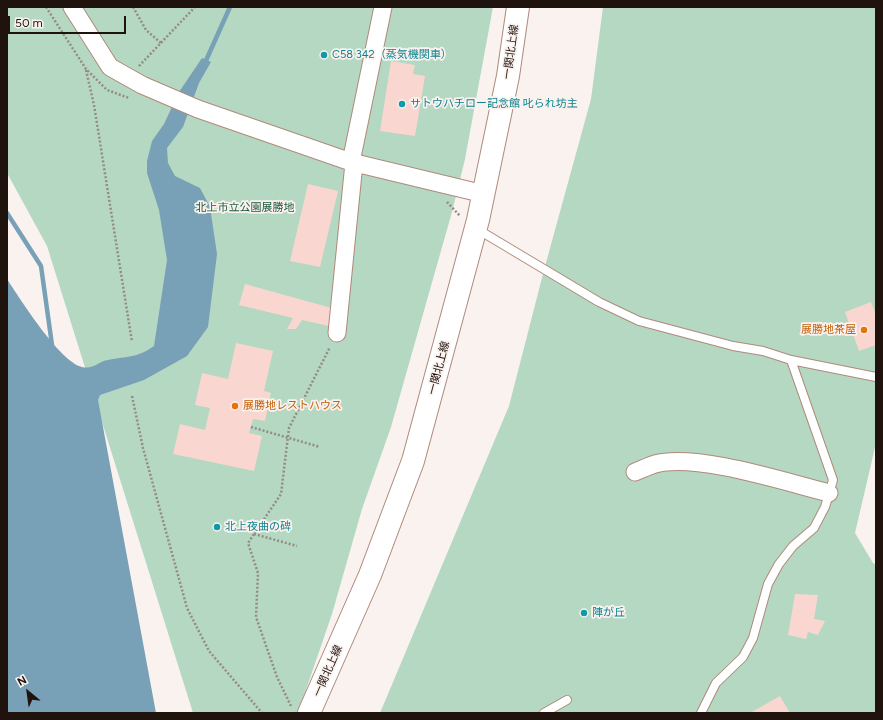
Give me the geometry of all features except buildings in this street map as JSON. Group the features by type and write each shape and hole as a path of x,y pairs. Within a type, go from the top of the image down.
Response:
{"main road":[{"name":"一関北上線","path":"300,710 370,575 413,461 484,194 508,76 518,7"}],"street":[{"path":"72,7 110,67 135,82 198,109 353,163 484,194"},
{"path":"337,333 353,163 383,7"},
{"path":"635,472 656,464 684,462 705,464 720,466 829,493"}],"lane":[{"path":"476,228 599,302 639,321 733,346 763,351 791,360 876,377"},
{"path":"701,713 716,683 743,657 753,638 768,584 779,564 793,546 814,528 825,507 834,480 791,360"},
{"path":"544,713 567,700"}],"path":[{"path":"133,7 146,30 161,42"},
{"path":"135,82 161,42 195,7"},
{"path":"86,69 94,105 132,342"},
{"path":"300,710 277,677 256,617 258,573 248,543 281,494 289,428 337,333"},
{"path":"132,396 143,448 187,608 209,651 262,713"},
{"path":"251,427 320,447"},
{"path":"254,534 297,546"}],"green space":[{"name":"北上市立公園展勝地","path":"7,7 493,7 465,159 452,212 391,427 362,509 332,614 298,713 193,713 47,246 7,173"},
{"path":"603,7 876,7 876,443 855,533 873,563 876,565 876,713 380,713 509,406 544,270 591,99"}],"water":[{"path":"202,58 211,62 199,83 183,127 167,148 168,163 175,176 200,188 210,207 217,254 208,327 187,356 144,380 100,395 98,400 156,713 7,713 7,279 41,329 73,363 86,368 105,361 137,355 154,346 167,260 159,210 147,173 147,161 152,141 164,124 179,92"}],"waterway":[{"path":"204,65 230,7"},
{"path":"7,213 41,266 52,345"}],"place":[{"name":"C58 342（蒸気機関車）","path":"324,55"},
{"name":"サトウハチロー記念館 叱られ坊主","path":"402,104"},
{"name":"展勝地茶屋","path":"864,330"},
{"name":"展勝地レストハウス","path":"235,406"},
{"name":"北上夜曲の碑","path":"217,527"},
{"name":"陣が丘","path":"584,613"}]}
